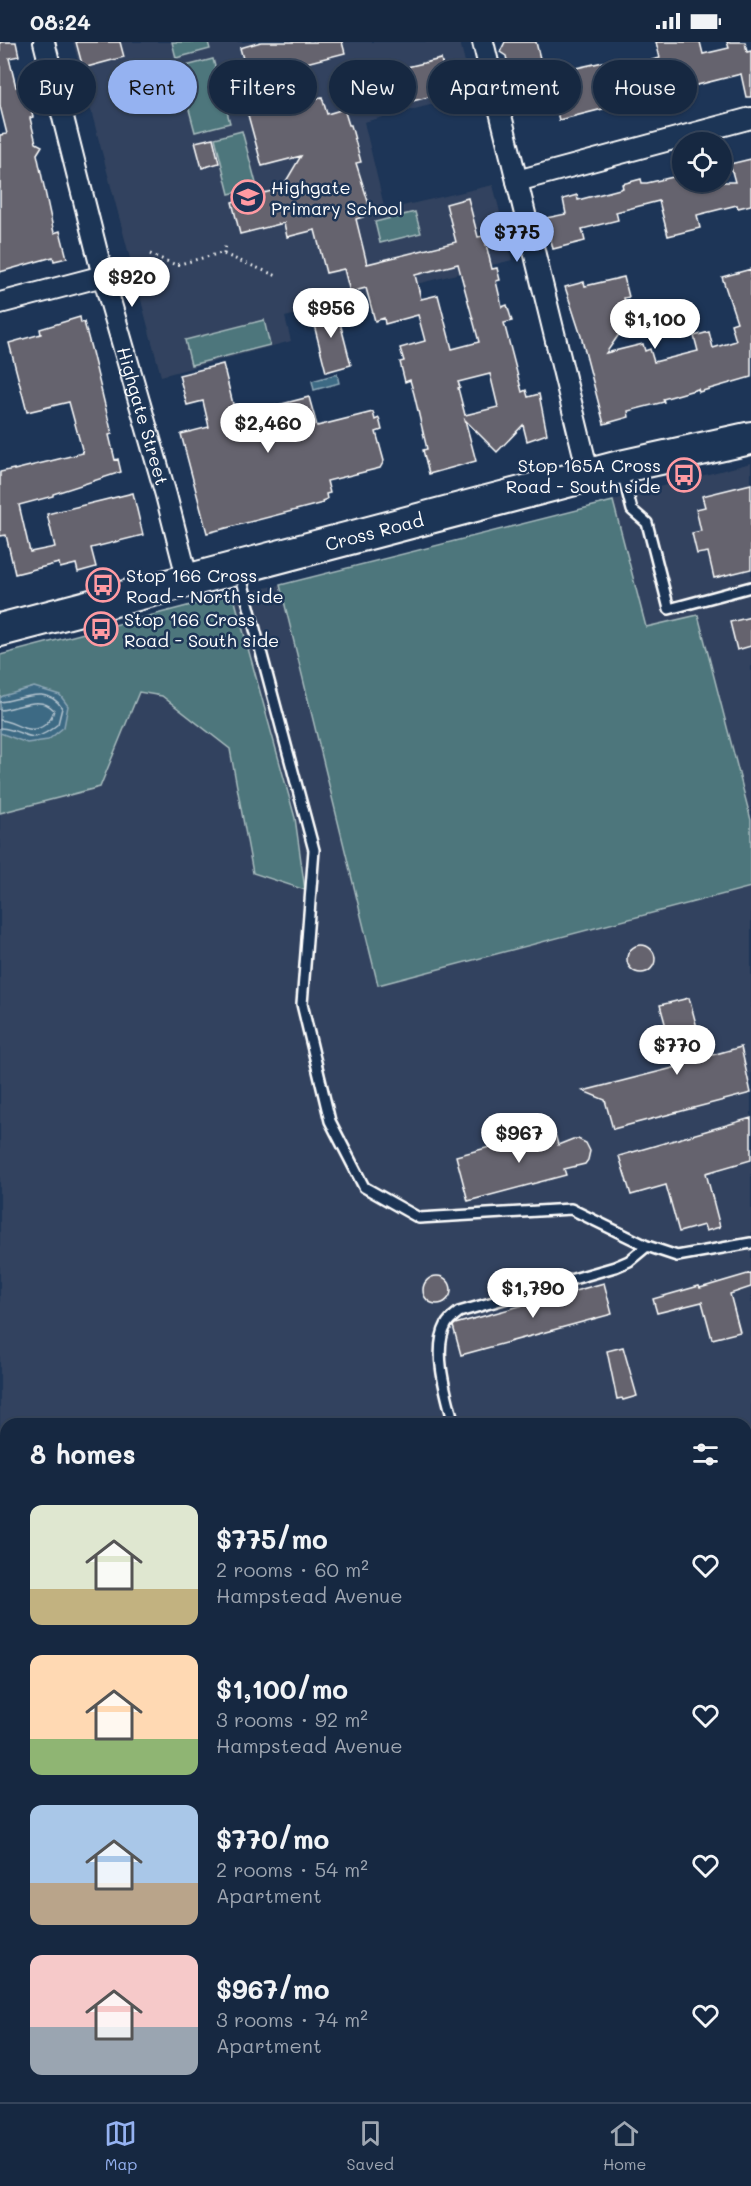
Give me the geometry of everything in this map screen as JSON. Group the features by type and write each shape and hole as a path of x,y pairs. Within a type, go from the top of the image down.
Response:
{"highway":[{"name":"Cross Road","path":"0,630 620,467 751,438"}],"street":[{"name":"Highgate Street","path":"44,42 103,276 166,495 188,581"},
{"path":"483,42 589,476"},
{"path":"517,181 751,118"},
{"path":"0,303 103,276"}],"lane":[{"path":"620,467 632,510 647,522 669,609 751,587"},
{"path":"238,567 314,850 302,1004 330,1121 364,1187 419,1218 572,1209 647,1246 677,1256 751,1243"},
{"path":"453,1418 441,1365 442,1336 450,1319 459,1312 615,1267 629,1261 647,1246"}],"path":[{"path":"224,254 225,245"},
{"path":"150,254 176,265 222,253 277,276"}],"shaded area":[{"name":"Highgate Primary School","path":"73,42 460,42 464,60 428,60 428,106 416,109 416,60 329,60 329,114 395,114 364,122 385,210 493,185 512,260 285,317 291,341 161,376 92,114 96,114 96,60 78,60"},
{"path":"751,463 751,1418 0,1418 0,655 233,594 280,585 613,501 628,495"}],"green space":[{"path":"172,42 208,42 210,49 176,58"},
{"path":"209,60 209,114 228,114 230,123 195,132 190,114 197,114 197,63"},
{"path":"242,131 257,187 229,194 215,138"},
{"path":"415,212 421,233 380,243 375,222"},
{"path":"264,320 270,345 191,365 185,340"},
{"path":"613,501 646,627 698,615 751,820 751,887 378,985 280,585"},
{"path":"233,594 295,818 305,890 253,873 230,749 162,696 139,692 100,787 0,813 0,655"}],"water":[{"path":"337,374 339,383 314,390 312,381"},
{"path":"34,687 60,695 68,706 64,727 48,740 27,743 0,733 0,698"}],"building":[{"path":"0,42 16,42 19,56 9,58 16,87 18,87 18,114 32,114 33,117 30,118 36,143 42,146 37,154 54,233 60,231 67,258 54,261 53,257 0,272 0,135 7,134 0,106"},
{"path":"76,42 120,42 124,57 96,65 96,60 81,60"},
{"path":"261,42 342,42 345,53 317,60 243,60 240,48"},
{"path":"505,42 536,42 540,60 507,60 506,56 500,52"},
{"path":"656,42 700,42 703,54 729,48 727,42 745,42 747,52 751,51 751,97 746,97 741,74 697,85 697,60 652,60 660,58"},
{"path":"428,62 428,97 416,100 416,65"},
{"path":"593,64 593,111 559,120 558,114 581,114 581,67"},
{"path":"322,97 327,114 346,114 351,125 361,162 356,163 371,211 356,219 367,264 456,242 446,204 468,198 478,237 484,236 492,269 497,268 500,280 496,281 502,307 507,305 512,321 504,323 522,392 526,390 528,397 539,394 547,434 527,441 523,425 497,452 465,420 476,461 429,474 423,450 427,449 414,394 410,380 405,382 400,362 404,361 400,348 425,341 418,315 385,324 384,318 375,321 366,288 350,292 344,269 326,273 315,230 287,237 284,223 240,234 232,202 282,188 301,156 262,166 248,115 317,114 317,98","holes":["458,264 479,342 452,349 438,295 421,299 415,275","490,374 498,407 465,415 458,382"]},
{"path":"213,138 219,163 202,168 195,142"},
{"path":"751,159 751,205 738,208 737,205 697,215 700,228 668,236 659,201 616,212 618,220 582,229 585,241 553,249 546,218 566,214 563,199 577,195 578,200 623,188 622,184 641,179 642,183 647,183 672,177 672,192 732,192 732,182 735,182 732,164"},
{"path":"751,269 751,377 699,392 698,389 663,399 664,402 628,411 629,417 604,424 581,336 565,287 584,282 585,286 624,277 629,297 624,298 629,320 606,353 643,344 645,351 650,349 654,362 698,351 694,336 709,332 713,348 736,341 731,324 737,322 722,277"},
{"path":"336,307 351,365 326,372 311,313"},
{"path":"80,317 81,323 84,322 92,352 112,434 109,435 115,460 118,459 121,472 53,494 53,496 19,505 30,552 55,547 47,514 133,493 143,535 91,548 96,567 78,572 76,564 60,568 59,563 15,574 6,535 0,536 0,472 83,453 69,402 27,412 9,343 41,334 40,329"},
{"path":"223,364 236,416 309,397 317,426 373,412 375,420 379,418 382,430 376,432 384,461 380,468 327,481 330,493 326,494 327,499 322,501 323,503 207,533 181,434 209,427 203,401 187,405 179,375"},
{"path":"751,484 751,569 714,578 708,552 697,554 692,533 701,531 696,509 705,507 702,496"},
{"path":"751,617 751,646 737,650 730,622"},
{"path":"641,945 651,949 655,959 651,969 641,973 631,969 627,959 631,949"},
{"path":"689,998 705,1057 741,1047 751,1093 613,1129 605,1100 583,1091 677,1067 660,1005"},
{"path":"751,1118 751,1160 706,1173 720,1227 706,1231 704,1225 679,1232 666,1185 631,1195 619,1156"},
{"path":"554,1130 558,1145 573,1139 586,1143 590,1151 585,1164 564,1169 566,1175 468,1201 456,1156"},
{"path":"751,1273 751,1287 730,1294 740,1332 712,1339 702,1302 657,1313 653,1299"},
{"path":"437,1276 447,1280 451,1290 447,1300 437,1304 427,1300 423,1290 427,1280"},
{"path":"604,1283 612,1314 461,1355 453,1326 455,1324"},
{"path":"623,1347 637,1396 623,1400 622,1398 617,1399 607,1351"}],"place":[{"name":"Highgate Primary School","path":"248,197"},
{"name":"Stop 165A Cross Road - South side","path":"684,475"},
{"name":"Stop 166 Cross Road - North side","path":"103,585"},
{"name":"Stop 166 Cross Road - South side","path":"101,629"}]}
